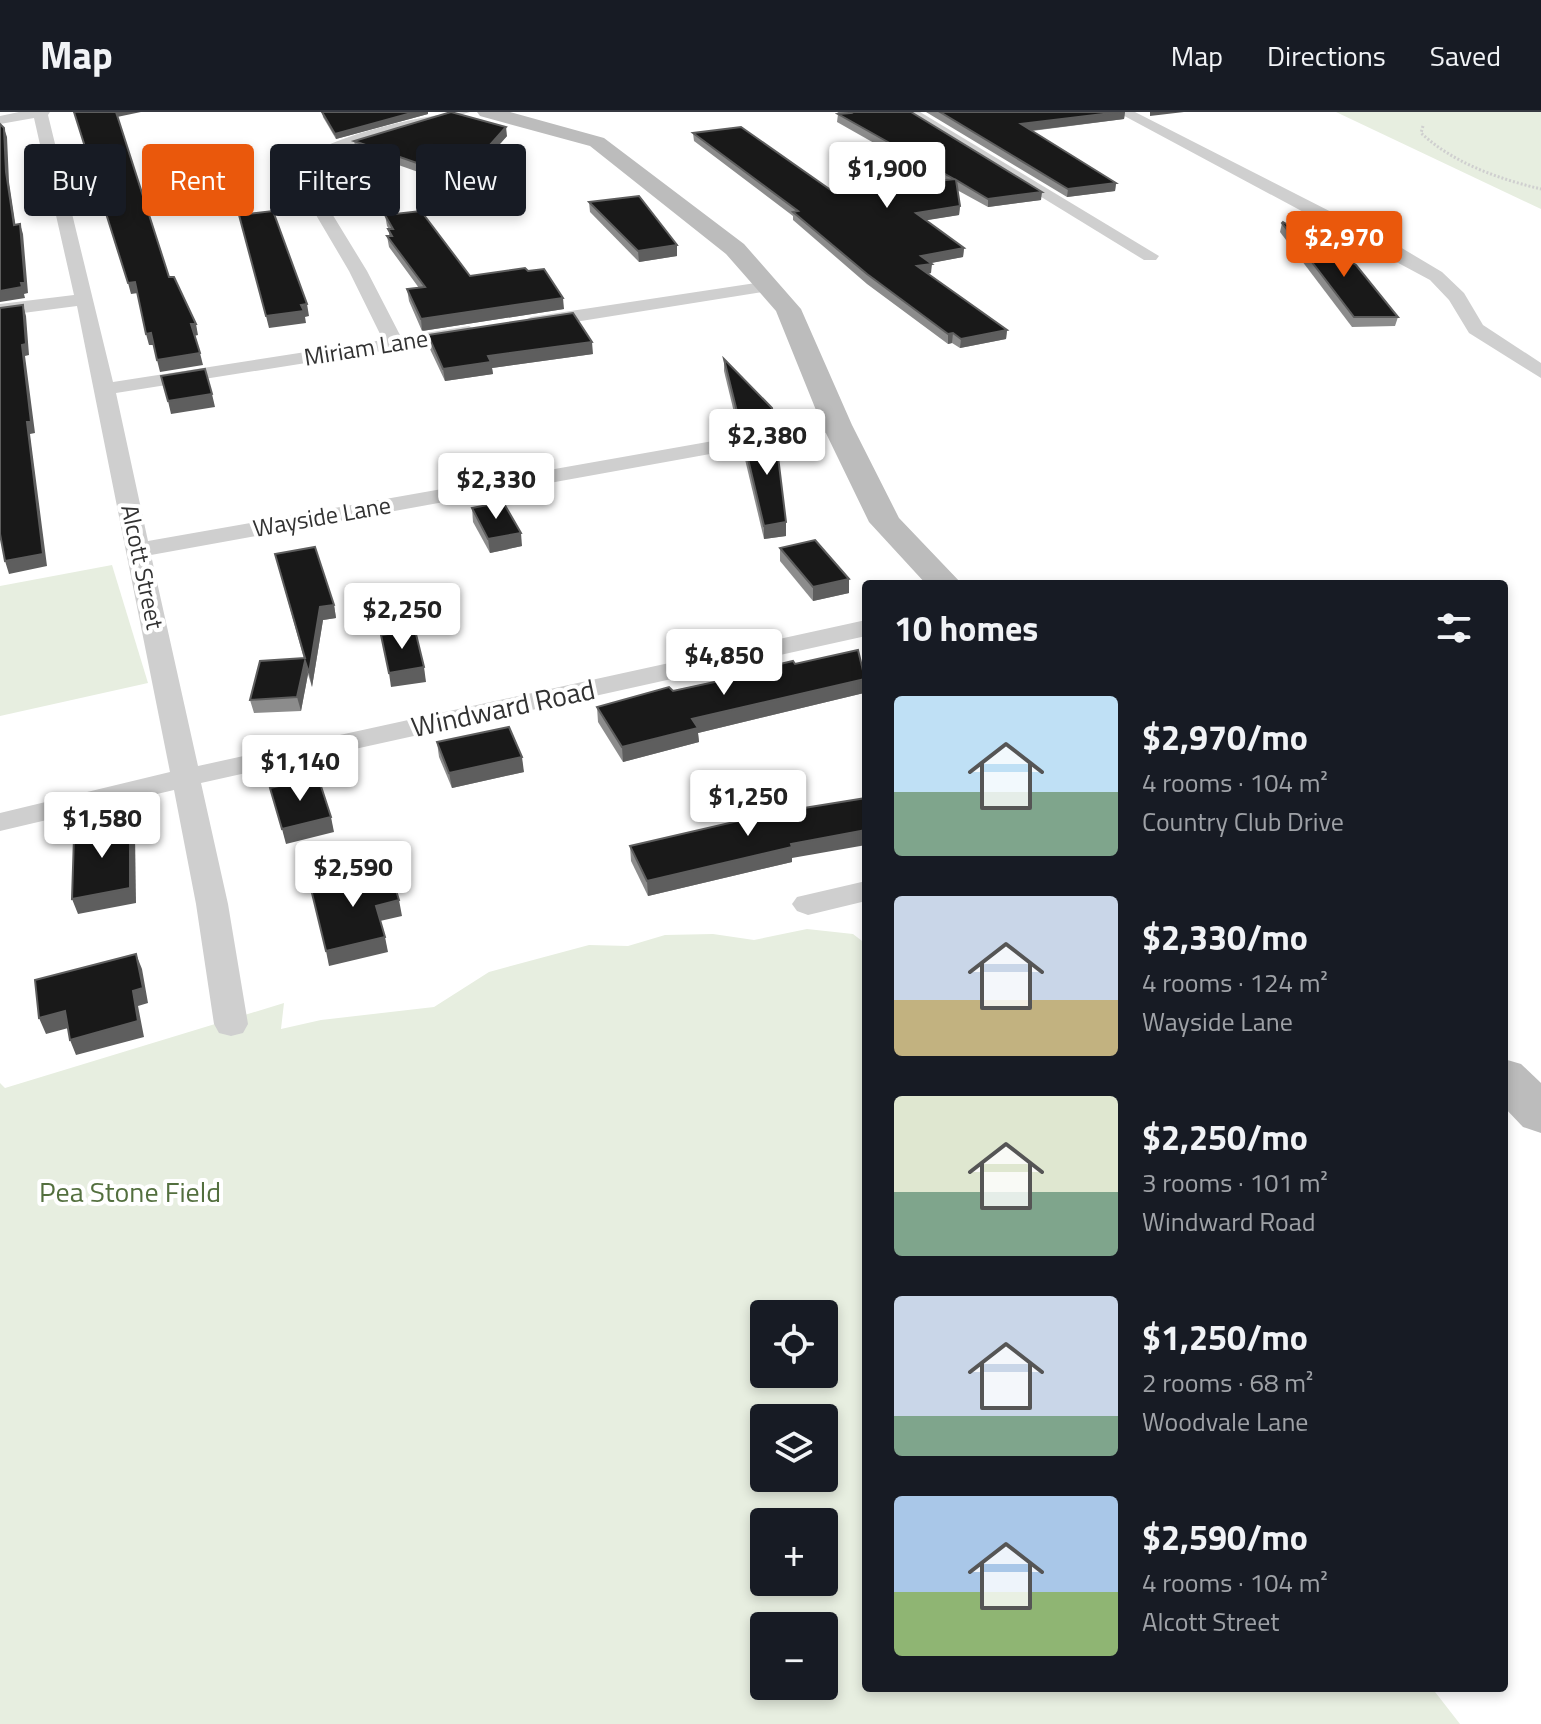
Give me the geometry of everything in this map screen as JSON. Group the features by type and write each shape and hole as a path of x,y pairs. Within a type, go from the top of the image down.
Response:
{"street":[{"path":"0,120 42,112"},
{"name":"Alcott Street","path":"42,112 105,389 212,904 231,1024"},
{"path":"395,343 358,271 304,181 304,172 309,163 344,147 463,112"},
{"path":"487,112 597,142 735,249 788,309 837,425 885,522 941,580"},
{"path":"910,112 1150,256"},
{"path":"1124,112 1394,251 1436,276 1457,297 1476,329 1541,372"},
{"name":"Miriam Lane","path":"105,389 769,286"},
{"path":"0,310 84,299"},
{"name":"Wayside Lane","path":"138,550 837,425"},
{"name":"Windward Road","path":"0,822 185,778 862,629"},
{"path":"808,904 862,892"},
{"path":"1508,1081 1541,1114"}],"path":[{"path":"1423,126 1423,137 1437,146 1498,178 1541,189"}],"green space":[{"path":"1336,112 1541,112 1541,209"},
{"path":"112,565 148,683 0,716 0,586"},
{"name":"Pea Stone Field","path":"807,929 853,934 862,941 862,1692 1435,1692 1460,1724 0,1724 0,1083 5,1088 284,1003 281,1029 321,1020 434,1007 489,972 589,945 628,946 665,935 713,934 754,940"}],"building":[{"path":"74,112 116,112 142,193 142,216 149,216 169,277 174,277 196,324 191,324 200,353 157,360 151,333 146,334 135,282 128,283 107,216 126,216 126,144 84,144"},
{"path":"322,112 415,112 335,134"},
{"path":"451,112 506,127 491,144 416,144 416,163 400,157 400,144 363,144 354,141"},
{"path":"911,112 1042,192 988,199 956,180 960,206 916,213 964,248 921,256 932,264 917,266 1007,330 961,339 953,333 948,334 867,274 793,212 798,211 693,133 741,127 835,193 954,179 838,114"},
{"path":"940,112 1120,112 1021,124 1116,183 1068,189"},
{"path":"0,124 4,128 6,172 14,225 20,224 25,283 21,283 22,287 0,291"},
{"path":"639,196 677,245 638,251 589,202"},
{"path":"270,211 270,216 275,216 307,304 301,305 304,311 266,316 239,216 254,216 254,213"},
{"path":"416,212 416,216 425,216 470,276 525,268 528,271 544,269 563,298 421,319 407,289 425,287 387,236 392,236 388,229 393,229 386,216 400,216 400,213"},
{"path":"1283,222 1356,265 1398,317 1354,317"},
{"path":"23,305 26,344 22,345 31,422 27,422 43,554 5,561 0,534 0,308"},
{"path":"573,313 592,342 488,356 491,362 443,369 428,335"},
{"path":"724,359 772,408 773,415 739,420"},
{"path":"205,369 212,394 168,401 161,376"},
{"path":"775,432 786,522 764,526 743,438"},
{"path":"503,502 521,533 488,539 472,508"},
{"path":"815,540 849,579 813,587 780,548"},
{"path":"315,547 334,605 320,607 309,673 305,661 297,697 250,700 260,661 305,658 275,554"},
{"path":"415,630 424,667 389,673 381,635"},
{"path":"858,650 862,680 692,719 698,728 622,747 597,707 669,687 673,691 761,672 759,669 793,661 795,664"},
{"path":"509,727 522,757 449,773 437,742"},
{"path":"318,777 331,817 282,829 270,788"},
{"path":"862,799 862,831 791,844 792,847 647,881 630,846 773,813"},
{"path":"130,820 130,888 72,899 74,837 92,834 92,826"},
{"path":"390,871 399,900 376,906 385,937 326,951 311,889"},
{"path":"136,954 143,988 133,991 138,1021 70,1040 65,1011 39,1018 35,980"}]}
